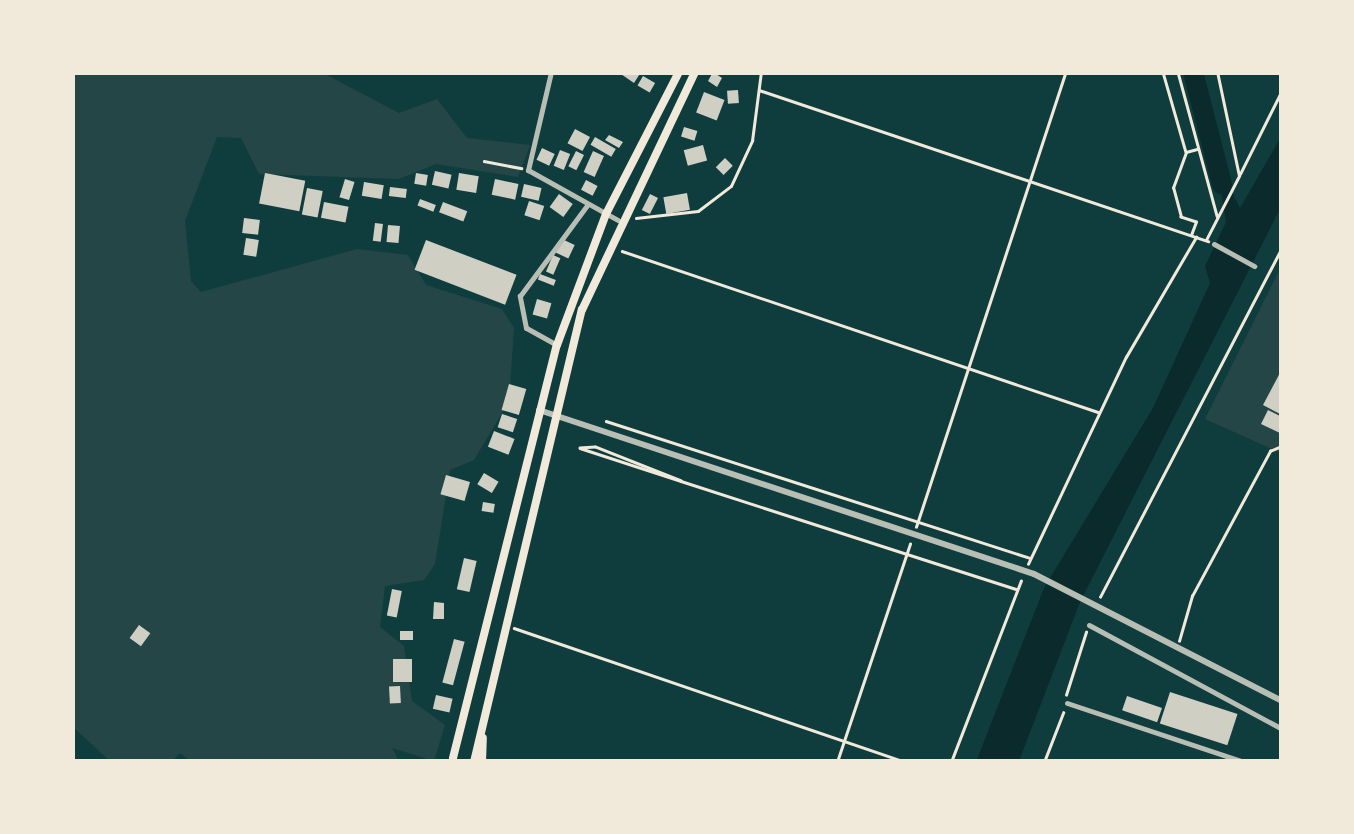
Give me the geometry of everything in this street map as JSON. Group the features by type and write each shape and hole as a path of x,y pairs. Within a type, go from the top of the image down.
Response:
{"main road":[{"path":"453,758 556,345 606,214 679,72"},
{"path":"474,762 552,413 606,246 695,72"},
{"path":"482,762 484,714"}],"street":[{"path":"550,72 528,170 618,218"},
{"path":"556,345 526,328 520,296 588,204"},
{"path":"1214,244 1254,266"},
{"path":"537,410 1034,574 1282,700"},
{"path":"1089,626 1172,666 1282,729"},
{"path":"1067,703 1244,762"}],"path":[{"path":"618,218 680,216 720,197 748,154 761,72"},
{"path":"837,762 1066,72"},
{"path":"951,762 1030,558 1098,412 1193,236 1196,222 1181,217 1173,188 1186,152 1163,72"},
{"path":"1178,72 1218,218"},
{"path":"1217,72 1239,176"},
{"path":"759,90 1214,244"},
{"path":"1206,240 1282,90"},
{"path":"1186,152 1199,149"},
{"path":"484,161 528,170"},
{"path":"606,246 1098,412"},
{"path":"1044,762 1067,703 1089,626 1282,248"},
{"path":"606,421 1030,558"},
{"path":"1172,666 1192,596 1270,451 1282,446"},
{"path":"681,481 634,460 580,448 681,481 1018,590"},
{"path":"634,460 636,454"},
{"path":"503,625 905,762"}],"shaded area":[{"path":"72,73 323,73 399,113 437,99 467,138 530,145 518,177 436,164 399,179 259,174 241,138 217,137 185,221 191,281 201,292 357,249 408,255 426,285 502,309 514,328 509,401 474,460 450,470 435,564 424,580 385,586 380,627 404,646 412,701 445,725 434,761 392,748 399,761 192,762 180,753 172,761 110,761 73,727"},
{"path":"1281,137 1281,207 1080,602 1019,761 976,762 1044,588 1153,408 1210,283 1205,266 1226,222 1216,161 1240,208"},
{"path":"1281,267 1281,453 1205,419"}],"building":[{"path":"618,72 641,72 634,83"},
{"path":"713,72 722,78 717,87 708,81"},
{"path":"643,76 655,83 650,93 638,86"},
{"path":"738,90 739,103 728,104 727,91"},
{"path":"704,92 725,100 717,120 696,113"},
{"path":"684,127 697,131 694,141 681,137"},
{"path":"575,129 590,137 582,151 567,143"},
{"path":"609,135 623,142 619,148 605,140"},
{"path":"595,137 616,149 611,157 590,145"},
{"path":"703,145 707,160 688,166 684,150"},
{"path":"542,148 555,154 549,166 537,160"},
{"path":"560,150 570,154 564,170 554,166"},
{"path":"576,151 584,155 576,170 568,166"},
{"path":"593,151 604,156 595,177 584,172"},
{"path":"725,158 733,166 724,175 716,167"},
{"path":"435,171 452,175 448,188 432,185"},
{"path":"265,173 305,181 299,211 259,203"},
{"path":"416,173 428,175 426,186 414,184"},
{"path":"459,173 479,176 476,193 456,190"},
{"path":"345,179 355,182 349,200 339,197"},
{"path":"495,179 518,184 515,200 492,195"},
{"path":"586,180 598,186 593,196 581,190"},
{"path":"364,182 384,185 382,199 362,196"},
{"path":"524,184 542,188 539,201 521,197"},
{"path":"390,187 407,189 406,198 389,196"},
{"path":"307,188 323,191 318,218 302,215"},
{"path":"687,193 690,210 666,214 663,197"},
{"path":"559,194 573,204 563,217 550,207"},
{"path":"650,194 658,198 650,214 642,210"},
{"path":"420,199 436,205 433,212 417,206"},
{"path":"529,201 544,206 540,220 524,215"},
{"path":"324,202 349,207 345,222 321,218"},
{"path":"443,202 467,211 463,222 439,212"},
{"path":"244,218 260,220 258,235 242,233"},
{"path":"375,223 383,224 381,242 373,241"},
{"path":"388,225 400,226 398,243 387,242"},
{"path":"246,238 259,240 256,257 243,255"},
{"path":"562,239 575,245 568,259 556,253"},
{"path":"426,240 517,275 505,305 415,270"},
{"path":"553,255 560,258 553,275 546,272"},
{"path":"540,274 556,280 554,286 538,280"},
{"path":"537,299 551,303 547,319 533,314"},
{"path":"1282,369 1282,415 1263,405"},
{"path":"509,384 526,389 519,415 502,410"},
{"path":"1268,410 1282,417 1282,434 1261,424"},
{"path":"502,414 517,419 513,432 498,427"},
{"path":"494,431 515,439 508,455 488,447"},
{"path":"484,473 499,482 492,493 477,484"},
{"path":"446,475 470,482 465,501 440,494"},
{"path":"483,502 495,504 493,513 482,511"},
{"path":"464,558 477,561 469,592 457,589"},
{"path":"392,589 402,591 397,617 387,616"},
{"path":"434,602 444,603 444,619 433,619"},
{"path":"139,625 150,633 141,646 130,638"},
{"path":"400,631 413,631 413,640 400,640"},
{"path":"454,639 465,642 453,685 442,682"},
{"path":"393,659 412,659 412,682 393,682"},
{"path":"400,686 401,703 390,704 389,687"},
{"path":"1170,692 1238,714 1227,745 1160,723"},
{"path":"436,695 453,699 449,712 433,709"},
{"path":"1127,696 1162,708 1157,722 1122,710"}],"waterway":[{"path":"1193,72 1222,184"}]}
